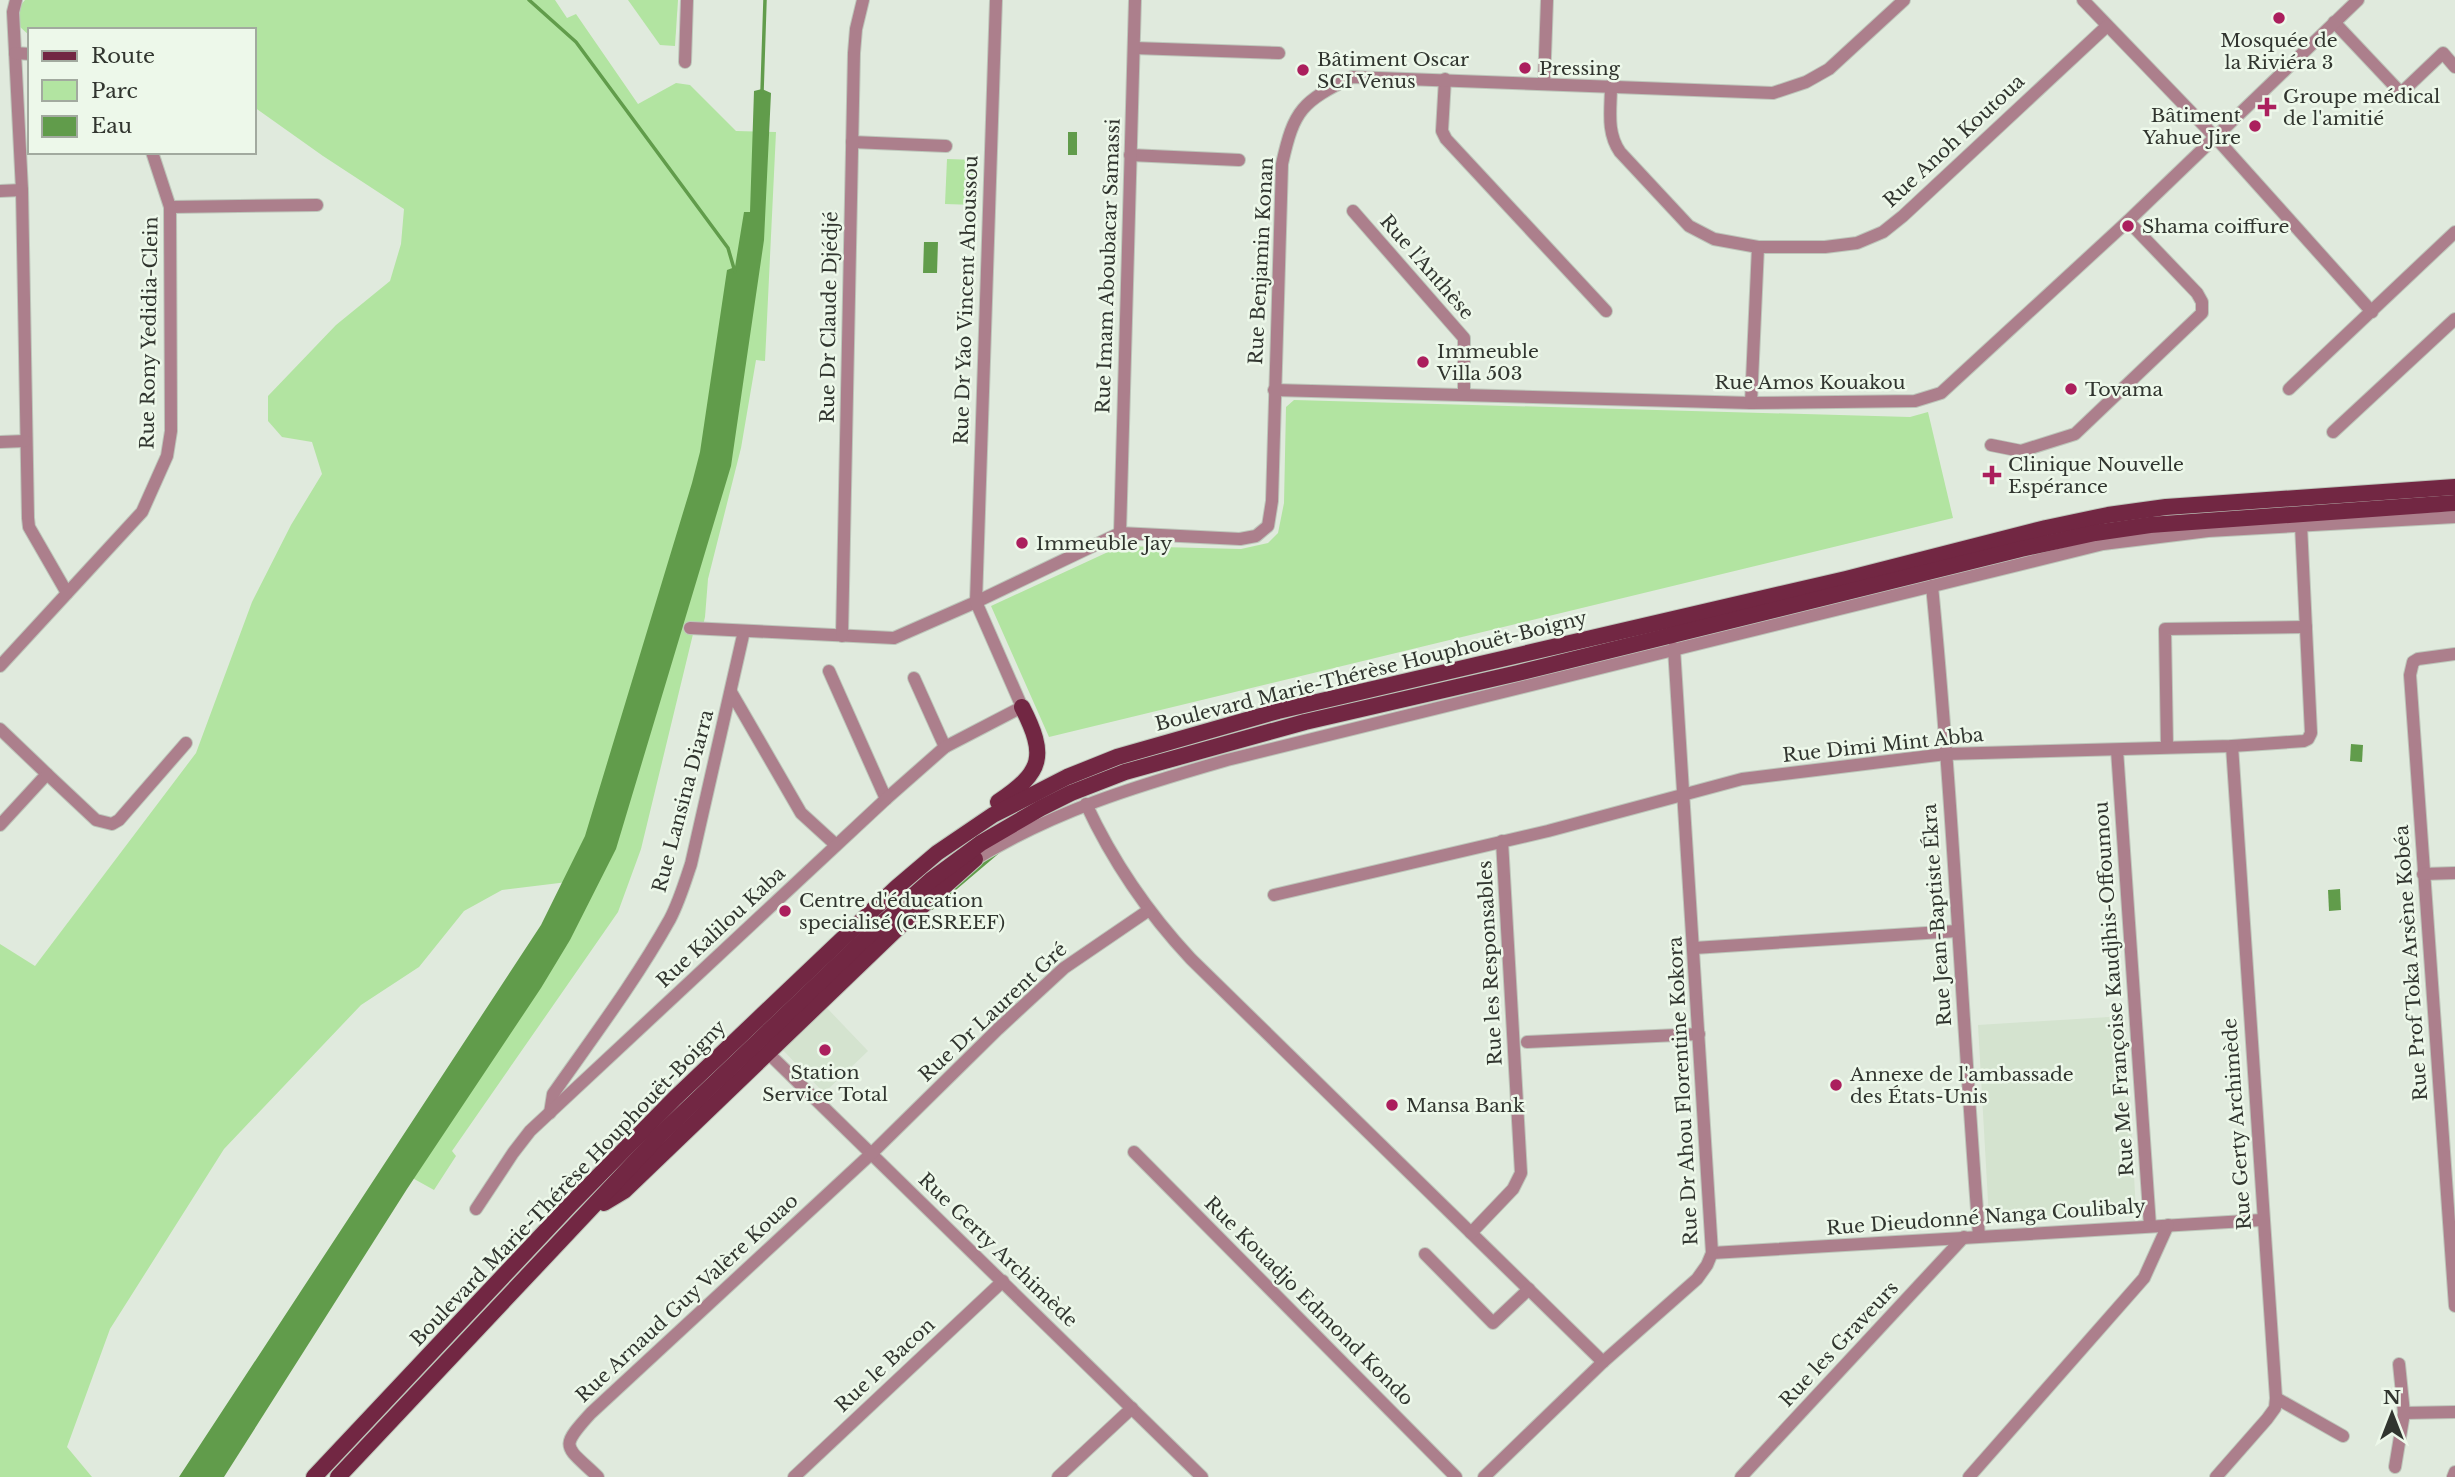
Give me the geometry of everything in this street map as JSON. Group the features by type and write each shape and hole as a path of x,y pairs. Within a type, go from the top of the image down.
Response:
{"main road":[{"name":"Boulevard Marie-Thérèse Houphouët-Boigny","path":"314,1477 570,1205 675,1098 897,887 937,853 993,816 1067,777 1117,757 1278,711 1482,665 2108,515 2166,507 2455,487"},
{"name":"Boulevard Marie-Thérèse Houphouët-Boigny","path":"338,1477 667,1128 870,934 931,880 998,832 1071,793 1125,772 1305,722 2095,533 2150,525 2455,503"},
{"path":"937,853 953,833 1021,786 1033,773 1038,755 1037,740 1022,707"},
{"path":"581,1218 624,1191 891,934 975,859"}],"street":[{"path":"16,0 13,12 22,190 25,441 29,527 67,593"},
{"path":"685,62 687,0"},
{"name":"Rue Dr Claude Djédjé","path":"842,636 852,142 856,29 863,0"},
{"name":"Rue Dr Yao Vincent Ahoussou","path":"976,602 996,0"},
{"name":"Rue Imam Aboubacar Samassi","path":"1120,533 1135,0"},
{"path":"1544,84 1547,0"},
{"name":"Rue Benjamin Konan","path":"1120,533 1240,539 1264,531 1270,518 1272,501 1282,164 1290,129 1299,112 1328,89 1352,77 1773,93 1806,82 1829,69 1904,0"},
{"path":"2082,0 2216,138 2372,312"},
{"name":"Rue Amos Kouakou","path":"1274,390 1751,403 1915,401 1941,393 2128,221 2358,0"},
{"path":"2334,22 2400,93 2443,53 2455,67"},
{"name":"Rue Anoh Koutoua","path":"1611,85 1610,132 1620,152 1689,226 1714,239 1758,247 1836,246 1857,243 1883,232 1903,216 2107,26"},
{"path":"1134,48 1279,52"},
{"path":"15,53 28,54"},
{"path":"1445,79 1442,131 1446,139 1606,311"},
{"path":"852,142 946,146"},
{"name":"Rue Rony Yedidia-Clein","path":"0,666 142,512 167,456 171,421 170,207 153,154"},
{"path":"1130,155 1239,160"},
{"path":"0,191 22,190"},
{"path":"170,207 317,205"},
{"name":"Rue l'Anthèse","path":"1353,211 1464,338 1464,394"},
{"path":"1991,444 2021,451 2075,434 2202,313 2202,302 2197,293 2128,221"},
{"path":"2289,389 2455,232"},
{"path":"1751,403 1758,247"},
{"path":"2333,432 2455,319"},
{"path":"0,442 25,441"},
{"path":"931,880 958,869 1042,822 1086,804 1227,760 1674,648 1932,589 2102,544 2161,536 2301,532 2455,517"},
{"name":"Rue Dimi Mint Abba","path":"1274,895 1502,841 1742,779 1946,754 2232,746 2308,739 2311,733 2301,532"},
{"path":"690,628 894,638 1120,533"},
{"name":"Rue Jean-Baptiste Ékra","path":"1932,589 1979,1236"},
{"path":"976,602 1022,707"},
{"path":"2167,747 2165,629 2306,627"},
{"name":"Rue Lansina Diarra","path":"550,1113 553,1094 670,918 691,864 744,631"},
{"name":"Rue Dr Ahou Florentine Kokora","path":"1485,1477 1603,1362 1697,1279 1712,1253 1674,648"},
{"name":"Rue Prof Toka Arsène Kobéa","path":"2455,654 2425,657 2413,662 2411,667 2423,874 2455,1306"},
{"path":"829,671 886,799"},
{"path":"914,678 945,747"},
{"path":"731,692 801,813 836,845"},
{"name":"Rue Kalilou Kaba","path":"475,1209 530,1131 886,799 945,747 1022,707"},
{"path":"0,729 96,820 112,824 119,820 186,743"},
{"name":"Rue Gerty Archimède","path":"2232,746 2276,1398"},
{"name":"Rue Me Françoise Kaudjhis-Offoumou","path":"2117,750 2150,1226"},
{"path":"0,825 47,774"},
{"path":"1086,804 1105,844 1159,924 1603,1362"},
{"name":"Rue les Responsables","path":"1471,1233 1513,1189 1521,1173 1502,841"},
{"path":"2423,874 2455,873"},
{"name":"Rue Dr Laurent Gré","path":"871,1154 1064,968 1149,910"},
{"path":"1694,948 1957,931"},
{"path":"1527,1042 1699,1034"},
{"name":"Rue Gerty Archimède","path":"767,1052 1202,1477"},
{"name":"Rue Kouadjo Edmond Kondo","path":"1135,1152 1455,1477"},
{"name":"Rue Arnaud Guy Valère Kouao","path":"598,1477 570,1449 570,1436 591,1413 871,1154"},
{"name":"Rue Dieudonné Nanga Coulibaly","path":"1712,1253 2262,1220"},
{"path":"1969,1477 2144,1278 2168,1225"},
{"name":"Rue les Graveurs","path":"1741,1477 1965,1237"},
{"path":"1425,1254 1493,1323 1529,1289"},
{"name":"Rue le Bacon","path":"794,1477 1003,1281"},
{"path":"2395,1467 2404,1413 2399,1364"},
{"path":"2216,1477 2267,1419 2275,1408 2276,1398 2343,1436"},
{"path":"1058,1477 1132,1408"},
{"path":"2404,1413 2455,1412"},
{"path":"2453,1477 2455,1472"}],"shaded area":[{"name":"Station Service Total","path":"825,1006 868,1051 824,1093 781,1048"},
{"path":"2125,1016 2136,1211 1989,1219 1978,1025"}],"green space":[{"path":"25,0 555,0 567,18 576,14 638,104 676,83 690,85 736,131 776,132 765,361 756,360 741,448 708,579 701,634 693,634 641,849 618,912 452,1151 456,1156 434,1190 398,1170 584,880 502,890 464,911 419,967 361,1005 224,1149 110,1329 67,1447 92,1477 0,1477 0,944 35,966 196,753 252,602 291,525 322,474 312,442 282,437 268,421 268,396 336,325 390,281 401,244 404,209 256,108 256,28 28,28 28,34 19,26 20,6"},
{"path":"628,0 678,0 675,46 660,45"},
{"path":"947,159 978,160 975,205 945,204"},
{"path":"1294,400 1910,417 1928,412 1953,518 1049,737 991,606 1121,546 1241,549 1268,543 1278,533 1284,503 1286,407"}],"water":[{"path":"762,89 771,93 764,240 731,466 616,849 570,940 541,988 407,1189 224,1477 179,1477 541,925 585,836 700,452 727,270 735,267 744,212 750,212 754,91"},
{"path":"1068,132 1077,132 1077,155 1068,155"},
{"path":"924,242 938,242 937,273 923,273"},
{"path":"2351,744 2363,745 2362,762 2350,761"},
{"path":"2340,889 2341,910 2329,911 2328,890"}],"waterway":[{"path":"529,0 576,42 728,248 735,272"},
{"path":"762,92 765,0"},
{"path":"932,908 998,852"}],"place":[{"name":"Mosquée de la Riviéra 3","path":"2279,18"},
{"name":"Pressing","path":"1525,68"},
{"name":"Bâtiment Oscar SCI Venus","path":"1303,70"},
{"name":"Groupe médical de l'amitié","path":"2267,107"},
{"name":"Bâtiment Yahue Jire","path":"2255,126"},
{"name":"Shama coiffure","path":"2128,226"},
{"name":"Immeuble Villa 503","path":"1423,362"},
{"name":"Tovama","path":"2071,389"},
{"name":"Clinique Nouvelle Espérance","path":"1992,475"},
{"name":"Immeuble Jay","path":"1022,543"},
{"name":"Centre d'éducation specialisé (CESREEF)","path":"785,911"},
{"name":"Station Service Total","path":"825,1050"},
{"name":"Annexe de l'ambassade des États-Unis","path":"1836,1085"},
{"name":"Mansa Bank","path":"1392,1105"}]}
